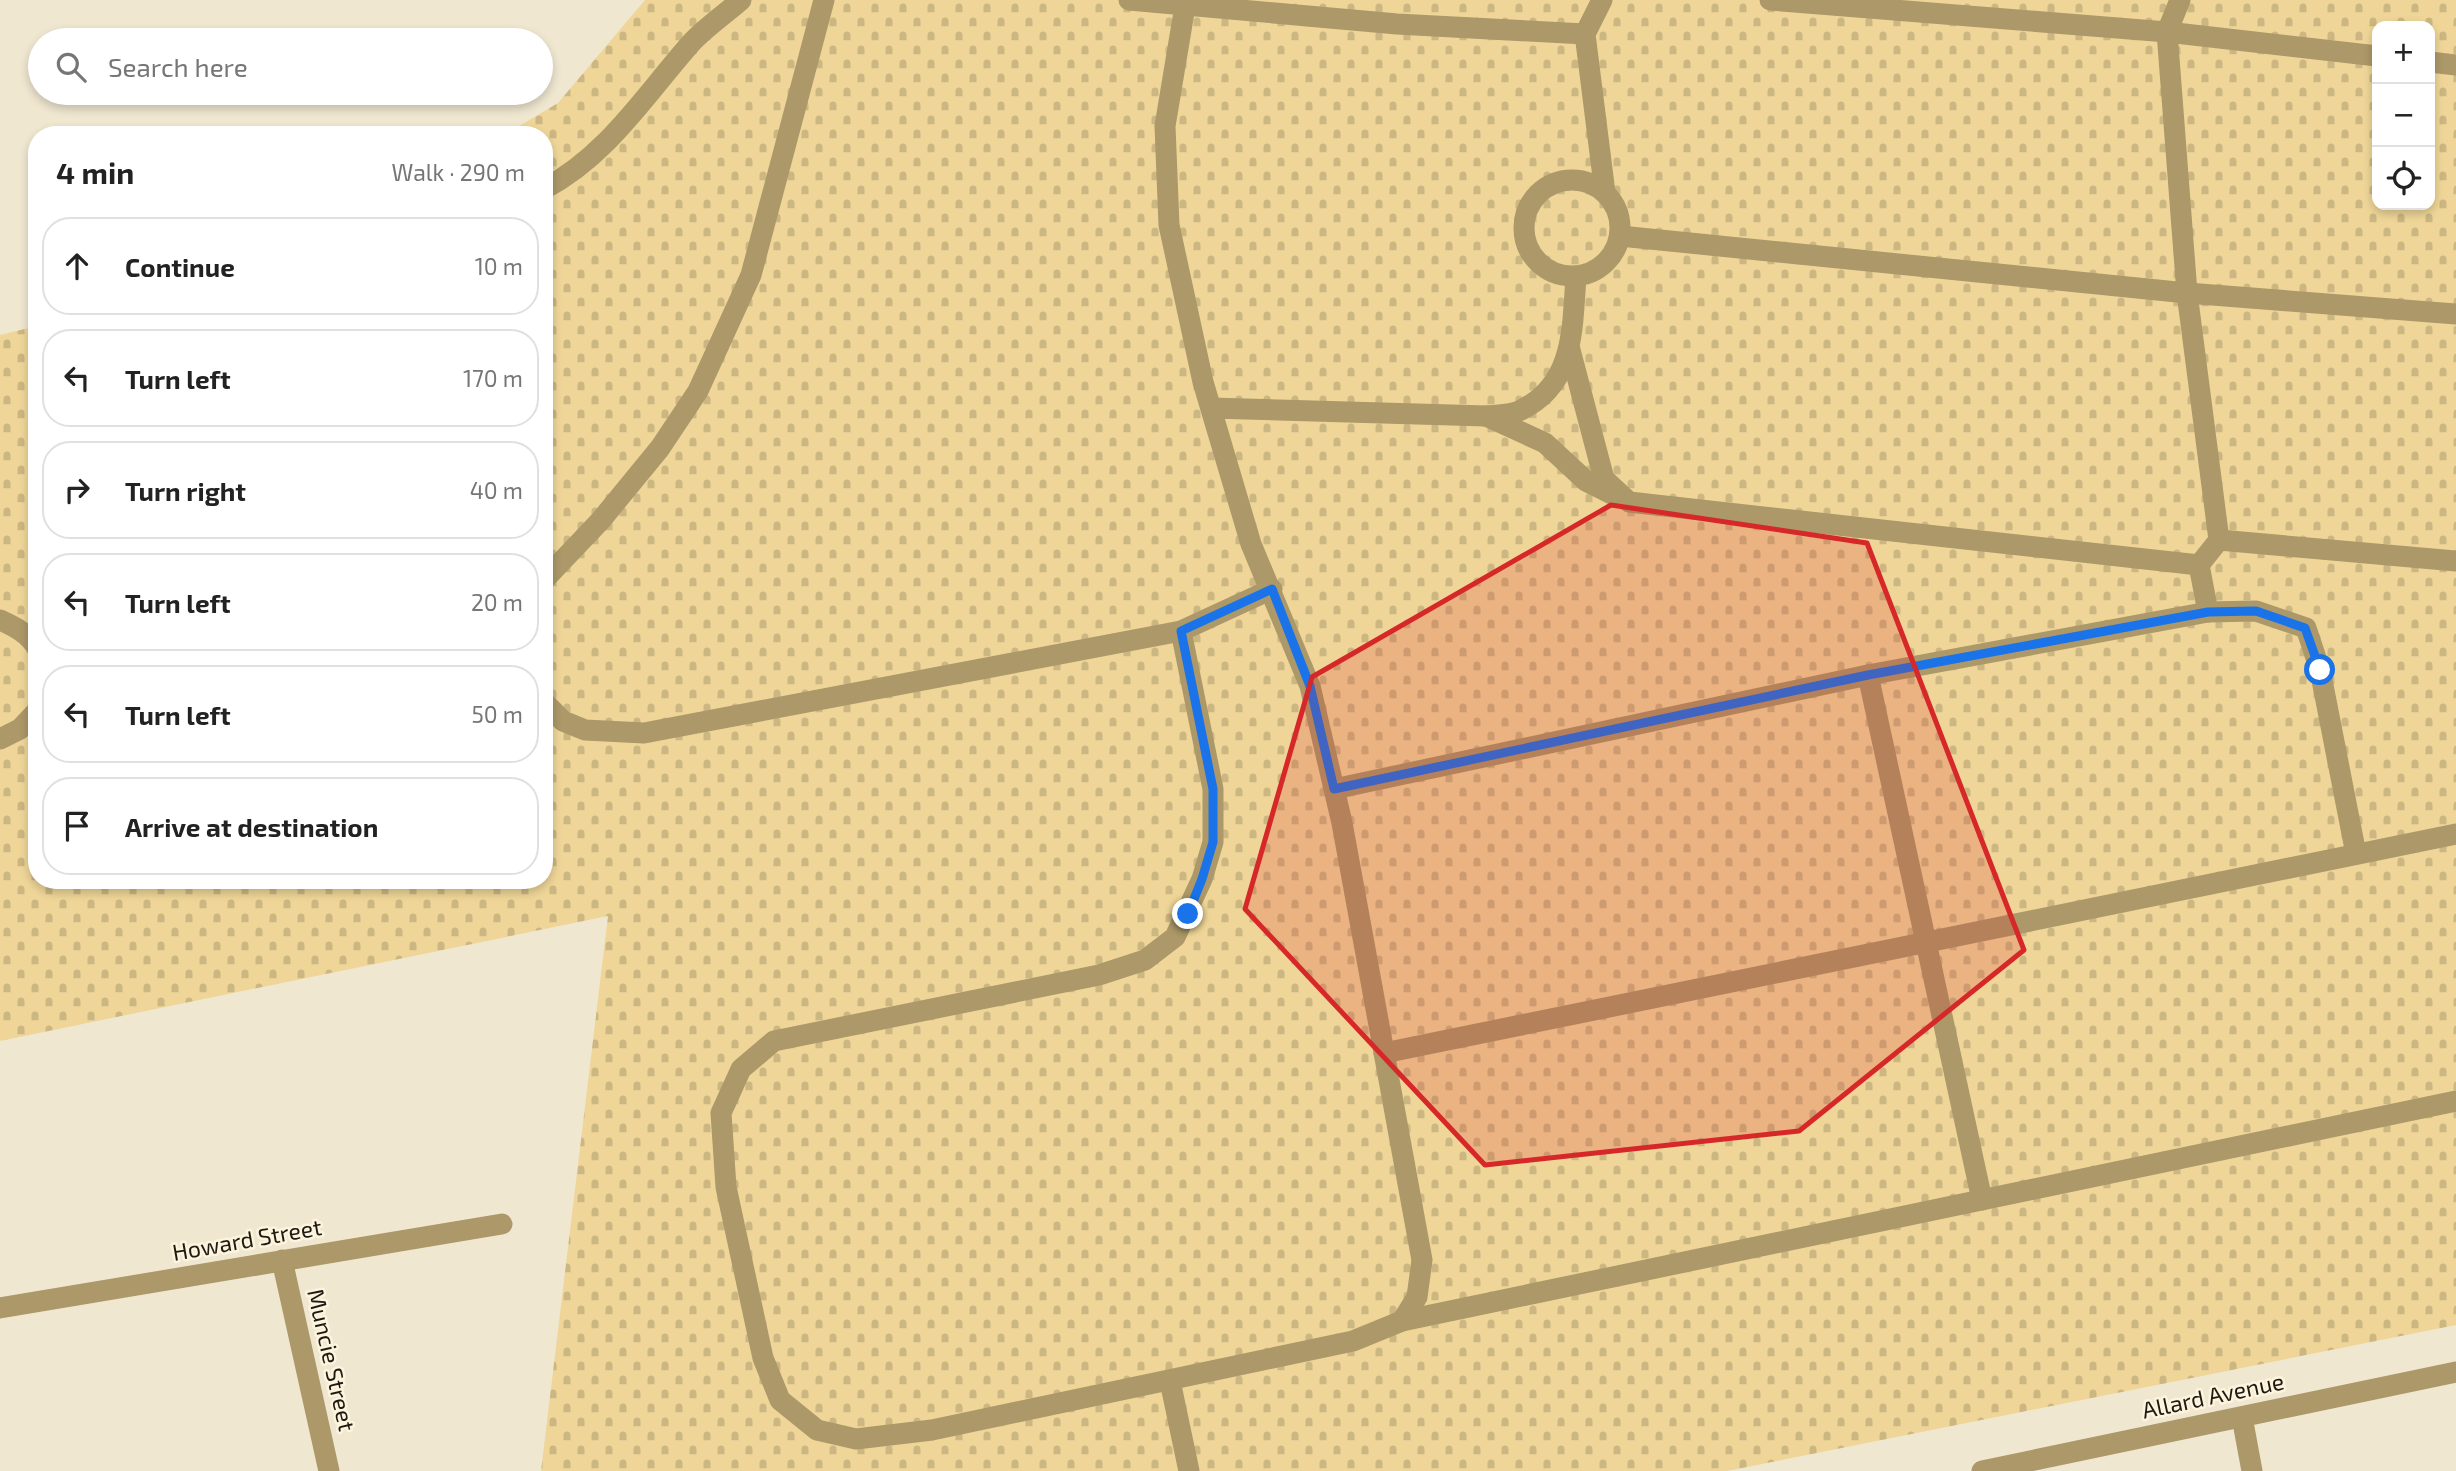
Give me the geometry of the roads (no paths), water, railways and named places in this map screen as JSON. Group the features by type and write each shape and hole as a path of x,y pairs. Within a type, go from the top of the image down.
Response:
{"street":[{"path":"553,184 568,176 614,136 694,40 741,0"},
{"path":"553,571 601,520 660,448 698,391 751,275 824,0"},
{"path":"1129,0 1187,3 1397,24 1585,34"},
{"path":"1602,0 1585,34 1605,193 1617,213 1620,236 1615,251 1605,264 1592,273 1576,277 1559,275 1545,268 1534,257 1526,243 1524,227 1527,212 1535,198 1547,188 1561,182 1580,180 1605,193"},
{"path":"1770,0 2167,32 2372,55"},
{"path":"2180,0 2167,32 2187,293 2219,540 2199,565 2208,612"},
{"path":"1187,3 1165,125 1169,225 1203,382 1251,544 1272,589 1310,686 1342,823 1422,1260 1417,1297 1402,1321"},
{"path":"2435,63 2456,65"},
{"path":"1620,236 2187,293 2456,314"},
{"path":"1211,408 1486,416 1518,412 1557,380 1570,350 1576,277"},
{"path":"1570,350 1604,479 1629,502"},
{"path":"1486,416 1545,443 1586,481 1629,502 2199,565"},
{"path":"2219,540 2456,561"},
{"path":"553,711 563,721 585,730 644,733 1181,631 1272,589"},
{"path":"1334,789 1868,675 2208,612 2256,611 2305,628 2320,670 2356,854"},
{"path":"0,620 17,627 28,637"},
{"path":"1181,631 1213,789 1213,842 1202,879 1175,937 1145,960 1099,975 774,1041 741,1069 721,1114 726,1187 763,1358 780,1400 817,1430 856,1439 932,1430 1353,1341 1402,1321 2456,1101"},
{"path":"1868,675 1982,1200"},
{"path":"0,739 20,729 28,721"},
{"path":"1384,1054 2456,834"},
{"name":"Howard Street","path":"0,1308 502,1224"},
{"name":"Muncie Street","path":"282,1260 329,1471"},
{"name":"Allard Avenue","path":"1982,1471 2456,1373"},
{"path":"1170,1381 1189,1471"},
{"path":"2242,1417 2252,1471"}]}
